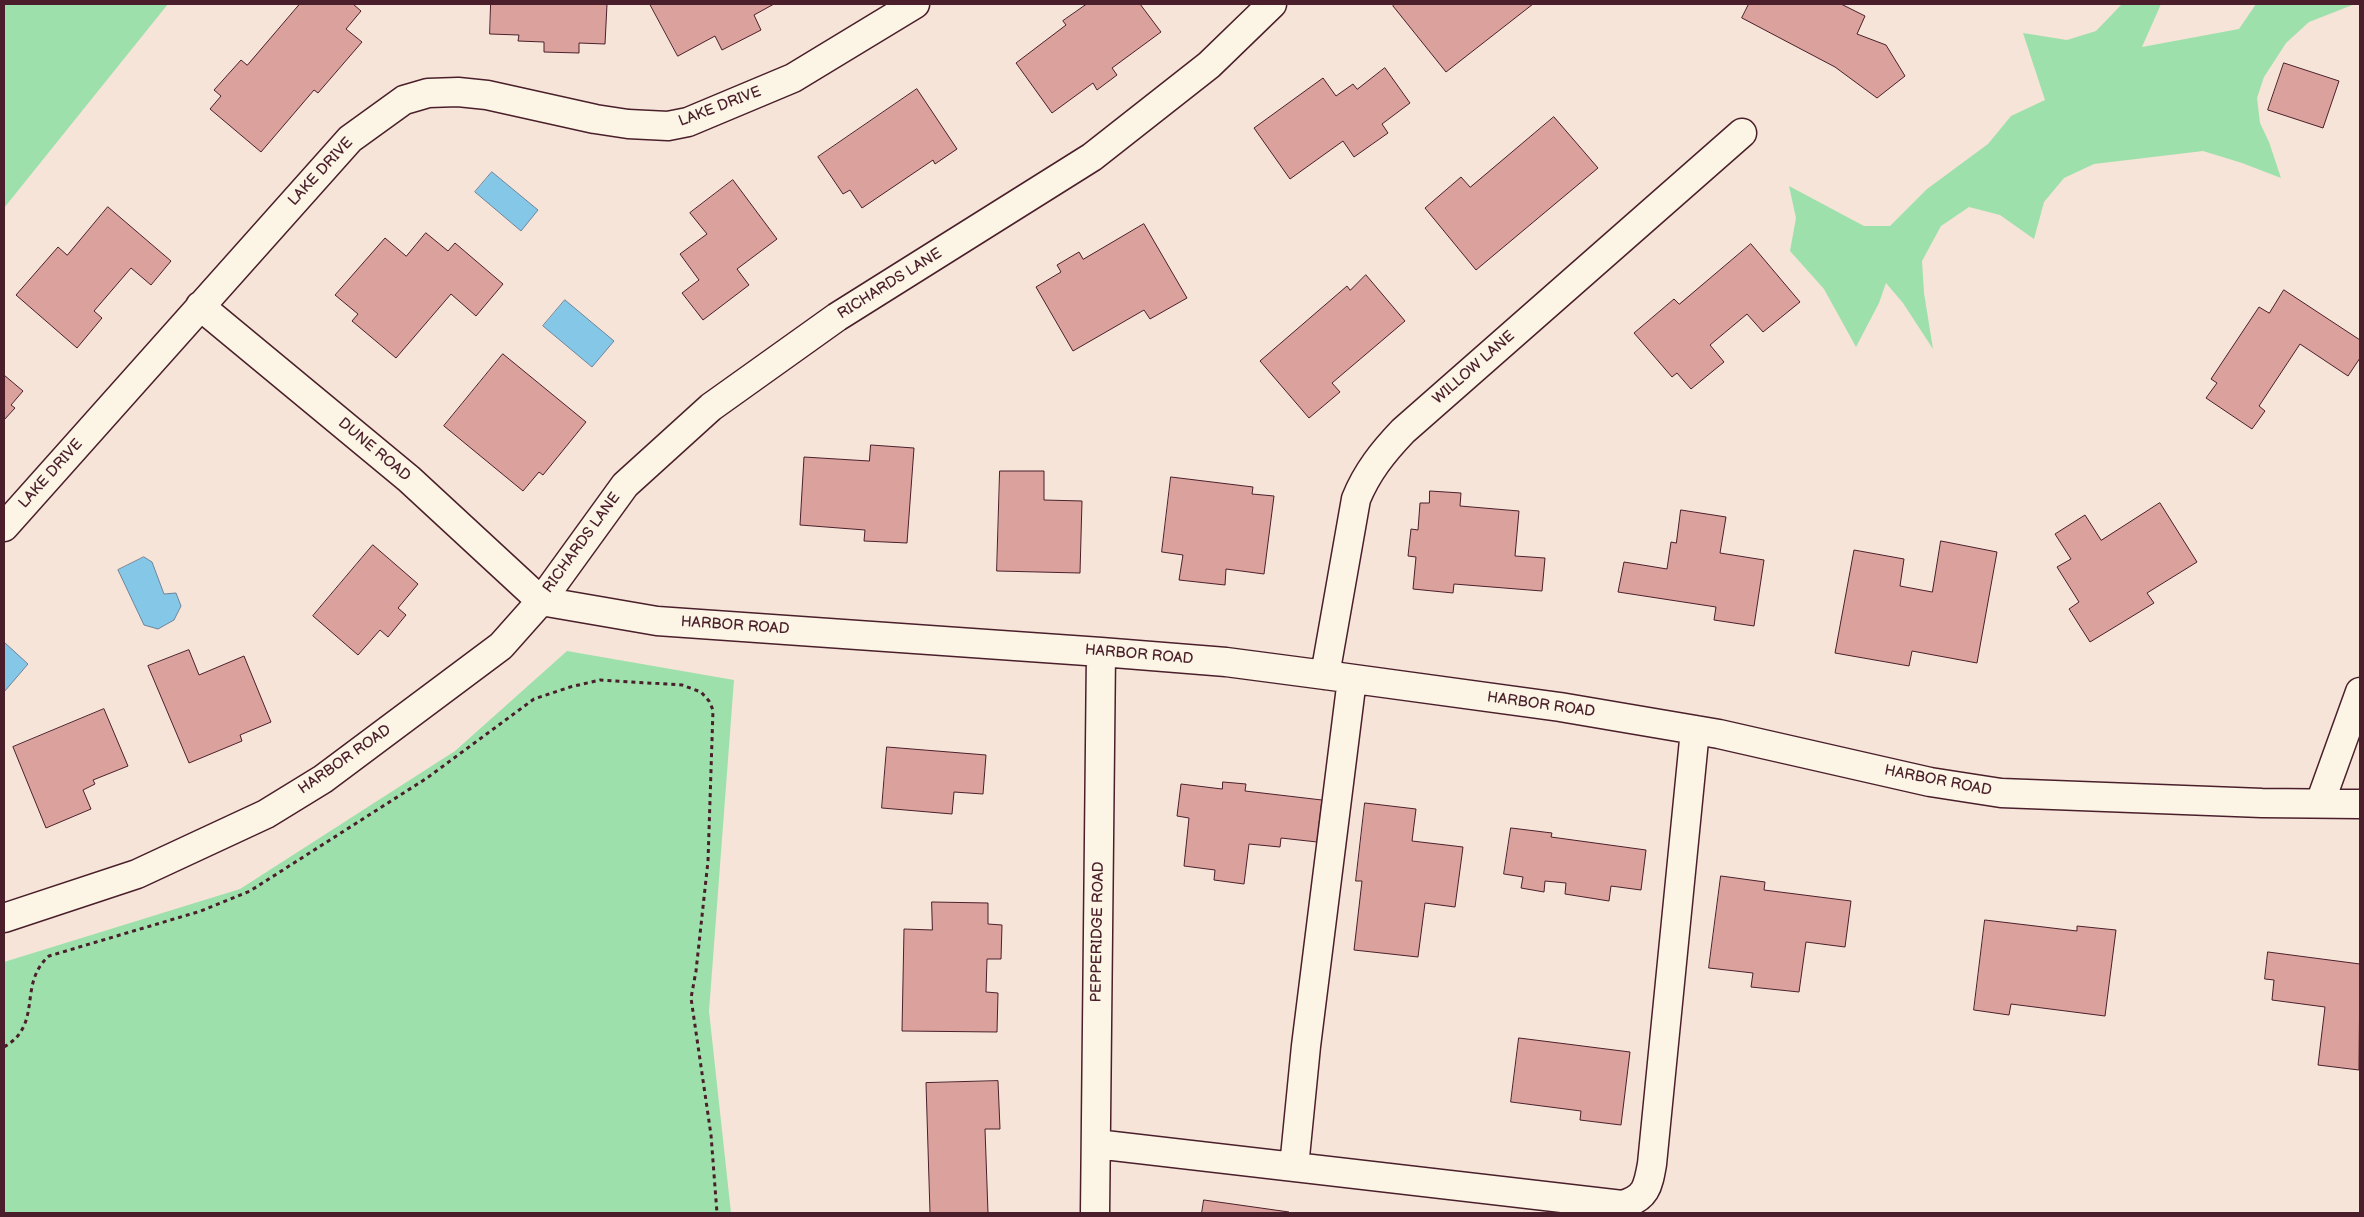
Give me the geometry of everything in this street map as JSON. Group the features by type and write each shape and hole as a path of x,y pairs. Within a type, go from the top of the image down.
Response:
{"street":[{"name":"LAKE DRIVE","path":"4,527 350,139 404,100 428,93 458,92 487,95 595,119 628,124 668,126 705,115 794,78 915,4"},
{"name":"RICHARDS LANE","path":"540,601 625,484 711,407 837,317 1092,157 1208,65 1272,4"},
{"name":"WILLOW LANE","path":"1325,675 1356,499 1364,479 1380,456 1403,431 1742,133"},
{"name":"DUNE ROAD","path":"200,306 409,478 540,601"},
{"name":"HARBOR ROAD","path":"4,918 137,874 266,814 323,779 501,646 540,601 657,621 1226,662 1325,675 1560,707 1695,730 1930,782 2001,793 2262,803 2360,804"},
{"name":"PEPPERIDGE ROAD","path":"1095,1213 1101,652"},
{"path":"1294,1167 1306,1046 1352,679"},
{"path":"2320,803 2360,692"},
{"path":"1096,1144 1622,1205 1638,1200 1648,1185 1652,1164 1695,730"}],"path":[{"path":"4,1047 15,1040 23,1030 28,1014 34,976 38,965 49,956 201,911 250,891 427,778 534,699 570,687 600,680 682,685 701,692 709,701 713,710 708,861 691,998 711,1135 717,1213"}],"green space":[{"path":"4,4 168,4 4,208"},
{"path":"2122,4 2161,4 2142,47 2239,29 2256,4 2355,4 2309,22 2286,43 2264,77 2257,98 2260,123 2269,142 2281,178 2203,151 2094,164 2064,178 2044,202 2034,239 2000,215 1969,207 1941,226 1922,261 1924,293 1933,349 1903,303 1886,283 1879,303 1856,347 1824,289 1790,251 1796,218 1789,186 1864,226 1890,226 1927,189 1988,144 2011,116 2045,100 2023,33 2067,40 2096,31"},
{"path":"567,651 734,680 709,1011 731,1213 4,1213 4,962 240,889 455,751"}],"water":[{"path":"492,172 538,210 521,231 475,192"},
{"path":"565,300 614,341 592,367 543,326"},
{"path":"144,557 152,562 164,594 176,593 181,606 174,620 158,629 144,625 118,570"},
{"path":"4,642 28,664 4,692"}],"building":[{"path":"300,4 353,4 361,11 346,29 362,42 318,93 314,90 261,152 210,109 221,96 214,90 241,60 247,65"},
{"path":"491,4 607,4 605,44 579,43 579,53 544,52 544,42 518,41 519,35 490,34"},
{"path":"650,4 774,4 754,15 761,30 722,50 715,36 678,56"},
{"path":"1087,4 1140,4 1161,32 1112,68 1117,75 1097,90 1093,83 1052,113 1016,63 1066,25 1063,21"},
{"path":"1395,4 1533,4 1446,72 1393,6"},
{"path":"1749,4 1841,4 1865,16 1857,34 1886,45 1905,76 1877,98 1835,67 1742,18"},
{"path":"2284,63 2339,81 2323,128 2268,110"},
{"path":"1385,68 1410,103 1382,124 1388,133 1354,157 1343,141 1290,179 1254,128 1323,78 1336,96 1353,84 1357,89"},
{"path":"917,89 957,149 935,164 933,160 862,208 850,190 843,194 818,157"},
{"path":"1554,117 1598,168 1476,270 1425,208 1461,177 1470,187"},
{"path":"733,180 777,239 737,269 749,285 703,320 682,293 699,280 680,254 707,234 690,213"},
{"path":"108,207 171,261 151,285 131,268 94,311 102,318 77,348 16,295 58,247 67,255"},
{"path":"1144,224 1187,298 1150,319 1144,310 1073,351 1036,287 1061,272 1057,265 1079,252 1083,259"},
{"path":"426,233 448,251 455,243 503,284 476,316 451,294 396,358 352,321 358,314 335,295 385,238 406,256"},
{"path":"1751,244 1800,302 1763,332 1747,314 1710,345 1724,362 1691,389 1677,373 1672,377 1634,333 1674,299 1679,304"},
{"path":"1366,275 1405,321 1332,383 1340,392 1309,418 1260,361 1347,286 1350,290"},
{"path":"2284,290 2360,340 2360,358 2348,376 2300,344 2259,406 2265,411 2252,429 2206,398 2217,383 2211,379 2259,307 2269,313"},
{"path":"503,354 586,422 543,475 539,472 523,491 444,426"},
{"path":"4,375 23,391 11,405 15,408 4,420"},
{"path":"871,445 914,448 907,543 864,541 865,530 800,525 804,457 869,461"},
{"path":"1000,471 1044,471 1044,500 1082,501 1080,573 997,571"},
{"path":"1171,477 1253,487 1252,494 1274,496 1264,574 1226,569 1225,585 1179,580 1183,555 1162,552"},
{"path":"1430,491 1461,493 1460,506 1519,511 1515,556 1545,558 1542,591 1454,584 1453,593 1413,589 1416,557 1408,556 1411,529 1418,530 1420,503 1429,503"},
{"path":"2160,503 2197,562 2147,593 2154,603 2090,642 2069,609 2079,602 2057,567 2071,559 2055,534 2085,515 2101,540"},
{"path":"1681,510 1726,517 1720,553 1764,560 1754,626 1714,620 1716,607 1618,592 1624,562 1667,569 1671,542 1676,543"},
{"path":"1941,541 1997,552 1977,663 1912,651 1909,666 1835,653 1854,550 1904,559 1900,586 1932,592"},
{"path":"373,545 418,584 398,608 406,615 388,637 380,630 358,655 313,616"},
{"path":"189,650 199,675 244,656 271,722 240,735 242,741 189,763 148,666"},
{"path":"104,709 128,766 93,780 95,784 83,790 91,809 46,828 13,747"},
{"path":"887,747 986,755 983,794 954,792 952,814 882,808"},
{"path":"1223,782 1246,784 1245,791 1322,800 1317,842 1281,838 1280,847 1249,844 1244,884 1214,880 1215,870 1184,866 1189,818 1177,816 1181,784 1222,789"},
{"path":"1365,803 1416,809 1412,841 1463,847 1455,907 1425,903 1418,957 1354,950 1362,881 1356,881"},
{"path":"1511,828 1552,833 1551,837 1646,850 1641,890 1611,886 1609,901 1565,894 1566,883 1545,881 1544,892 1521,888 1523,877 1504,874"},
{"path":"1721,876 1765,882 1764,890 1851,901 1845,947 1806,942 1799,992 1751,987 1753,973 1709,968"},
{"path":"932,902 988,903 988,924 1002,925 1001,959 987,959 986,992 998,993 997,1032 902,1031 904,929 932,930"},
{"path":"1985,920 2077,931 2077,926 2116,930 2105,1016 2011,1004 2009,1015 1974,1010"},
{"path":"2268,952 2360,964 2359,1070 2318,1065 2325,1007 2272,1000 2274,980 2265,979"},
{"path":"1519,1038 1630,1052 1621,1125 1580,1120 1581,1111 1511,1102"},
{"path":"998,1081 1000,1129 985,1129 988,1213 930,1213 926,1083"},
{"path":"1204,1200 1289,1212 1289,1213 1202,1213"}]}
